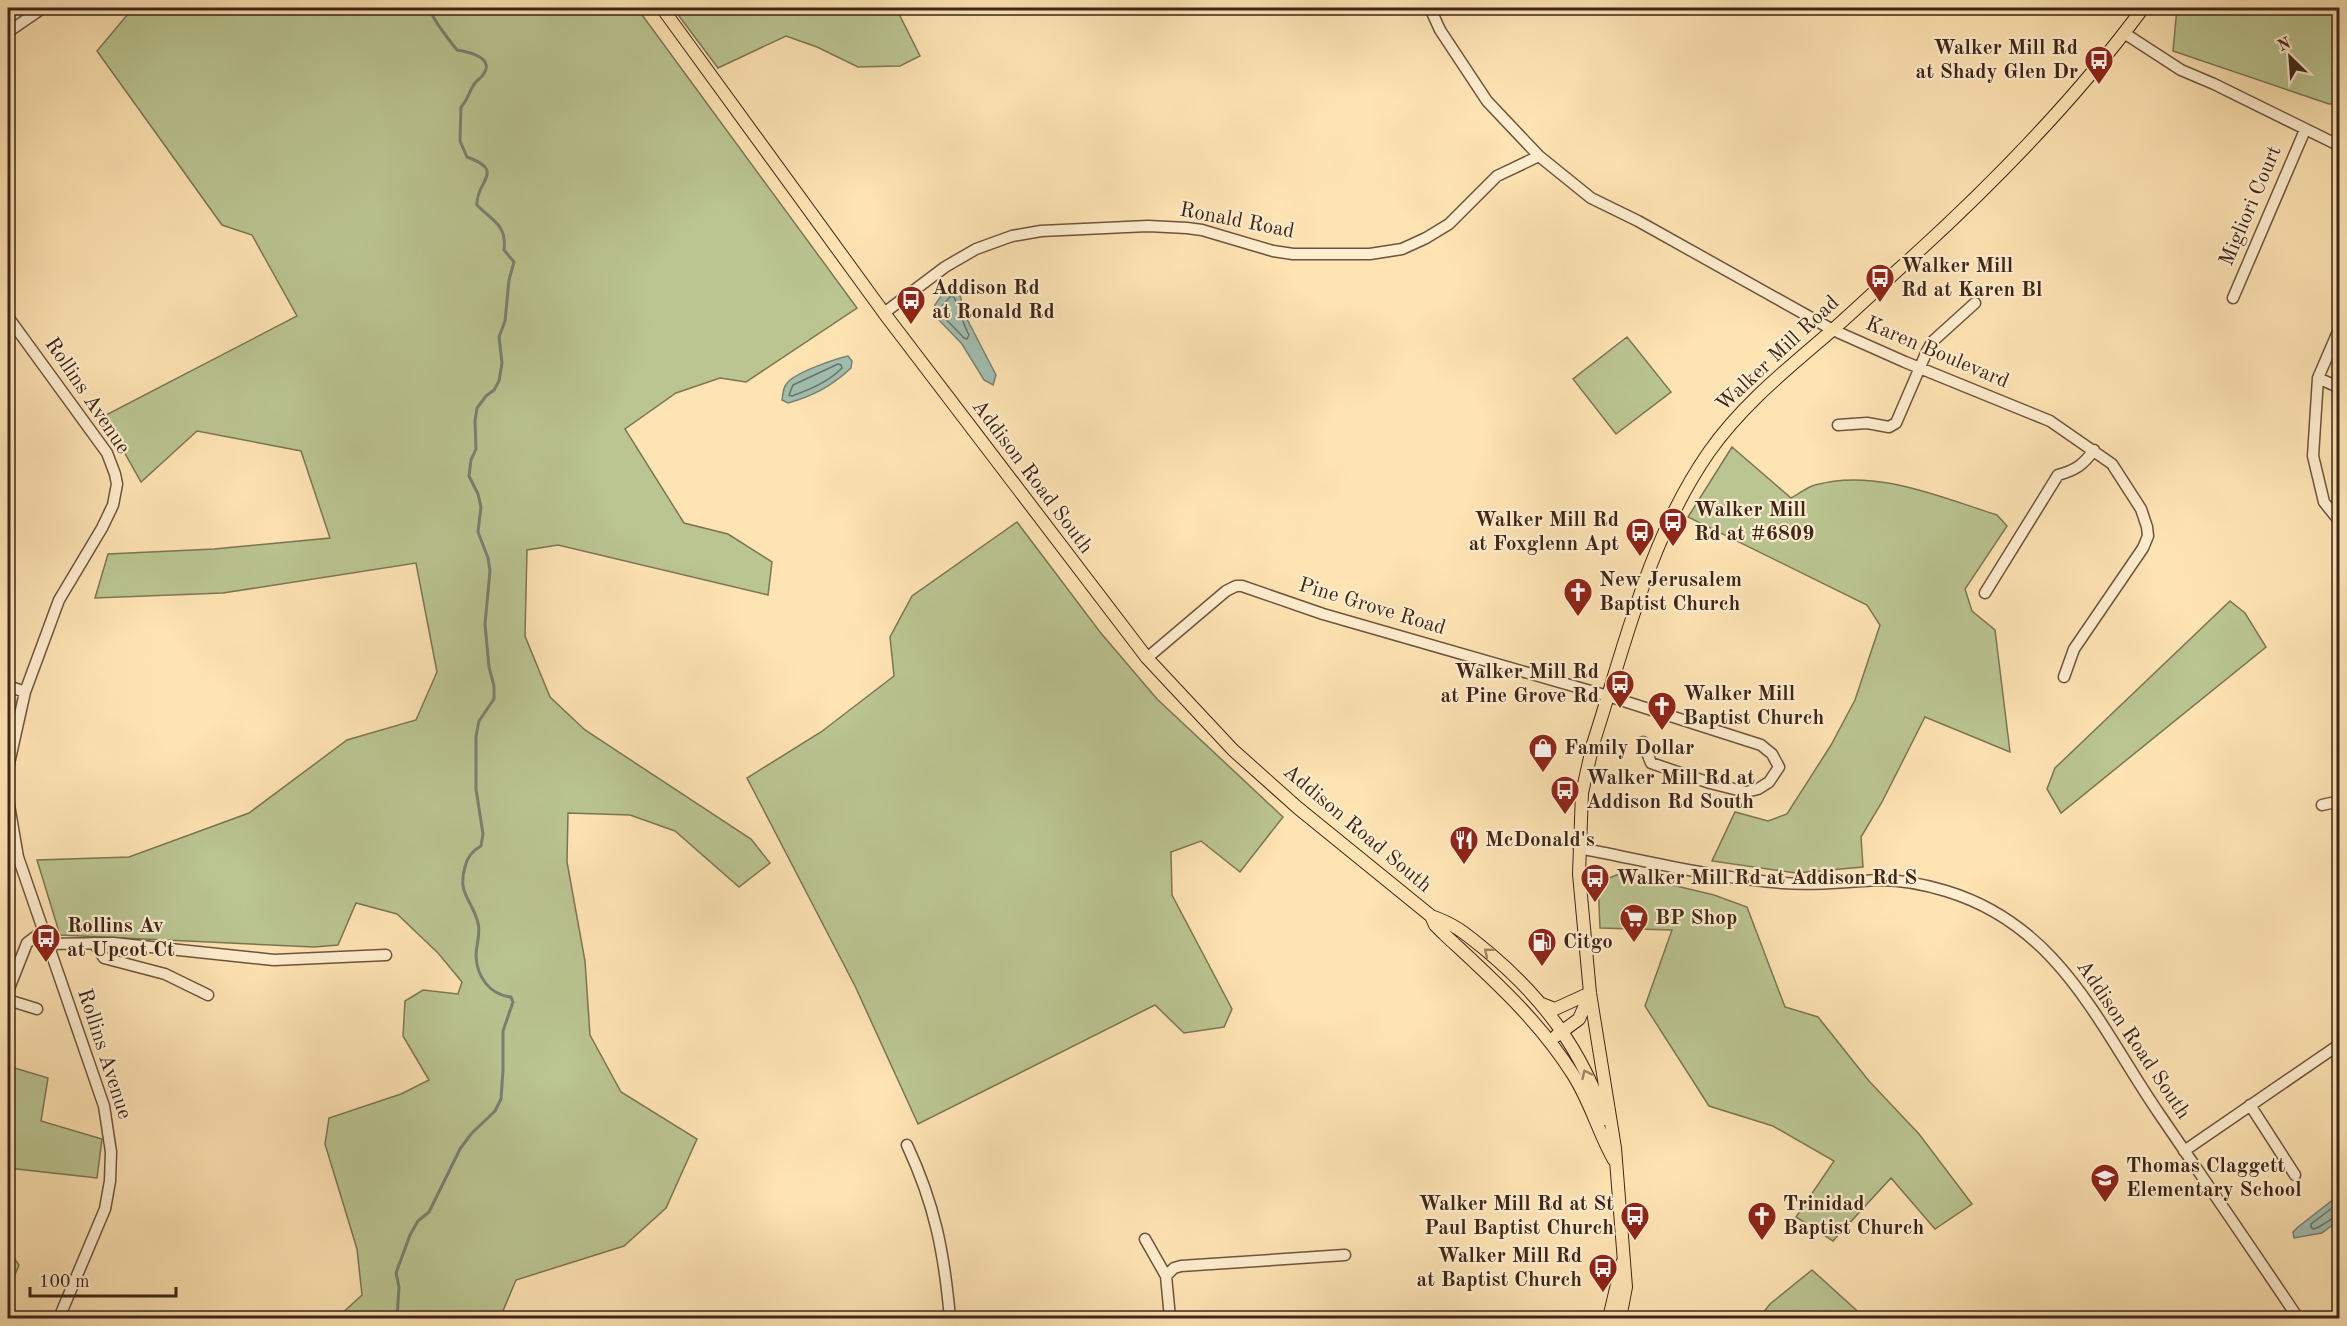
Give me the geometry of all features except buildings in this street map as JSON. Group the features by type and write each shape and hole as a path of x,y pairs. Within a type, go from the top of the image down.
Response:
{"main road":[{"name":"Addison Road South","path":"662,8 884,313 1110,613 1147,658 1233,750 1298,808 1431,916 1444,934 1513,1000 1550,1041"},
{"name":"Walker Mill Road","path":"1620,1318 1626,1287 1622,1224 1615,1155 1590,993 1579,875 1580,815 1585,771 1648,573 1685,490 1709,452 1742,412 1920,250 1991,181 2052,116 2143,8"},
{"name":"Addison Road South","path":"1431,916 1452,923 1513,974 1563,1032 1583,1067 1601,1107 1615,1155"},
{"name":"Walker Mill Road","path":"1590,993 1580,1019 1550,1041 1584,1094 1604,1143 1615,1155"},
{"path":"1541,1004 1554,1009 1590,993"},
{"name":"Walker Mill Road","path":"1609,1318 1623,1259"}],"street":[{"path":"8,32 43,8"},
{"name":"Karen Boulevard","path":"1430,8 1440,30 1487,101 1539,156 1591,198 1638,221 1833,330 2050,421 2112,464 2135,500 2147,527 2148,536 2143,548 2074,649 2064,677"},
{"path":"2124,33 2181,70 2340,146"},
{"name":"Migliori Court","path":"2233,297 2305,130"},
{"name":"Ronald Road","path":"884,313 945,267 976,249 1012,236 1041,231 1148,226 1187,228 1293,254 1370,254 1402,249 1449,224 1497,176 1539,156"},
{"path":"1838,425 1867,423 1883,427 1893,425 1898,421 1919,368 1933,341 1976,303"},
{"name":"Rollins Avenue","path":"8,317 107,453 117,484 110,514 59,600 25,692 8,768"},
{"path":"2340,327 2318,378 2313,456 2324,502 2340,522"},
{"path":"2318,378 2340,388"},
{"path":"1985,593 2058,475 2075,471 2084,464 2094,450"},
{"name":"Pine Grove Road","path":"1147,658 1226,591 1239,585 1344,620 1608,696"},
{"path":"8,686 25,692"},
{"path":"1608,696 1761,745 1772,754 1779,767 1769,782 1758,789 1746,792 1710,783 1651,763 1643,742"},
{"name":"Rollins Avenue","path":"8,799 16,850 104,1106 112,1158 105,1209 59,1318"},
{"path":"2322,805 2340,801"},
{"name":"Addison Road South","path":"1580,848 1744,879 1804,884 1883,880 1912,884 1946,891 1973,902 2010,922 2034,939 2074,982 2184,1151 2298,1318"},
{"path":"8,991 27,943 43,931"},
{"path":"47,944 94,943 274,960 386,955"},
{"path":"94,943 104,958 165,974 208,995"},
{"path":"8,1000 37,1009"},
{"path":"2184,1151 2340,1044"},
{"path":"2250,1105 2295,1175"},
{"path":"907,1145 929,1196 939,1232 950,1318"},
{"path":"1145,1239 1166,1276 1170,1318"},
{"path":"1166,1276 1174,1268 1181,1266 1345,1255"}],"green space":[{"path":"133,8 637,8 857,308 746,382 720,378 676,393 625,429 684,523 728,534 772,562 768,595 558,545 527,550 525,636 550,697 585,730 751,839 770,863 739,887 675,831 630,815 568,813 567,862 585,961 590,1035 621,1092 697,1139 666,1208 624,1246 516,1280 500,1318 337,1318 362,1295 357,1249 325,1144 329,1118 401,1094 429,1080 403,1036 405,1001 423,990 458,994 462,982 438,953 397,914 356,903 338,945 314,947 60,935 37,860 129,857 249,813 347,740 416,720 437,672 416,563 223,593 95,598 108,554 214,549 330,538 301,451 197,431 141,482 104,416 297,316 252,235 222,225 97,51"},
{"path":"673,8 896,8 920,56 900,66 858,67 817,47 786,36 718,68"},
{"path":"2177,8 2339,8 2339,103 2329,104 2173,51"},
{"path":"1627,337 1671,392 1616,434 1573,379"},
{"path":"1732,447 1791,498 1812,486 1838,481 1884,482 1930,493 1997,515 2007,526 1965,589 1972,611 1995,630 2010,752 1925,717 1882,802 1861,837 1863,867 1796,873 1712,861 1735,812 1768,821 1787,814 1831,745 1855,700 1880,625 1867,605 1688,517"},
{"path":"1017,522 1100,632 1157,699 1283,817 1240,872 1201,841 1171,852 1172,895 1232,1009 1224,1027 1184,1033 1155,1005 918,1124 855,986 747,778 821,732 894,676 890,637 912,596"},
{"path":"2230,601 2245,613 2266,647 2061,813 2047,789 2055,768"},
{"path":"1622,873 1714,895 1747,907 1785,1007 1818,1017 1869,1081 1919,1134 1972,1204 1935,1229 1891,1178 1833,1241 1796,1217 1834,1161 1773,1126 1709,1106 1645,1006 1672,930 1600,928 1598,882"},
{"path":"8,1066 48,1078 41,1121 102,1139 97,1178 8,1168"},
{"path":"8,1249 19,1265 8,1292"},
{"path":"1812,1270 1865,1318 1759,1318 1770,1304"}],"water":[{"path":"954,287 959,292 966,317 996,375 993,385 984,380 962,344 937,318 935,305 943,293"},
{"path":"848,356 852,361 851,368 829,385 814,394 788,403 782,400 785,386 799,374"},
{"path":"2339,1195 2339,1220 2322,1233 2294,1238 2293,1232 2298,1227"}],"waterway":[{"path":"397,1318 399,1287 396,1273 410,1235 418,1221 429,1212 460,1149 471,1134 495,1111 501,1099 503,1031 513,1002 511,997 491,989 479,971 476,956 479,927 464,890 463,876 467,860 481,846 483,834 476,789 476,736 479,721 494,699 485,624 490,571 488,558 478,532 481,507 478,494 469,476 471,460 476,449 477,408 494,390 499,381 502,363 499,337 505,321 509,280 514,262 504,250 501,229 477,205 480,190 486,178 485,167 467,157 460,141 461,107 473,86 486,70 486,65 480,57 457,50 434,19 431,11 433,8"}],"place":[{"name":"Walker Mill Rd at Shady Glen Dr","path":"2099,86"},
{"name":"Walker Mill Rd at Karen Bl","path":"1880,304"},
{"name":"Addison Rd at Ronald Rd","path":"911,326"},
{"name":"Walker Mill Rd at #6809","path":"1673,548"},
{"name":"Walker Mill Rd at Foxglenn Apt","path":"1640,558"},
{"name":"New Jerusalem Baptist Church","path":"1578,618"},
{"name":"Walker Mill Rd at Pine Grove Rd","path":"1620,710"},
{"name":"Walker Mill Baptist Church","path":"1662,732"},
{"name":"Family Dollar","path":"1543,774"},
{"name":"Walker Mill Rd at Addison Rd South","path":"1565,816"},
{"name":"McDonald's","path":"1464,866"},
{"name":"Walker Mill Rd at Addison Rd S","path":"1595,904"},
{"name":"BP Shop","path":"1634,944"},
{"name":"Rollins Av at Upcot Ct","path":"46,964"},
{"name":"Citgo","path":"1542,968"},
{"name":"Thomas Claggett Elementary School","path":"2105,1204"},
{"name":"Walker Mill Rd at St Paul Baptist Church","path":"1635,1242"},
{"name":"Trinidad Baptist Church","path":"1762,1242"},
{"name":"Walker Mill Rd at Baptist Church","path":"1603,1294"}]}
